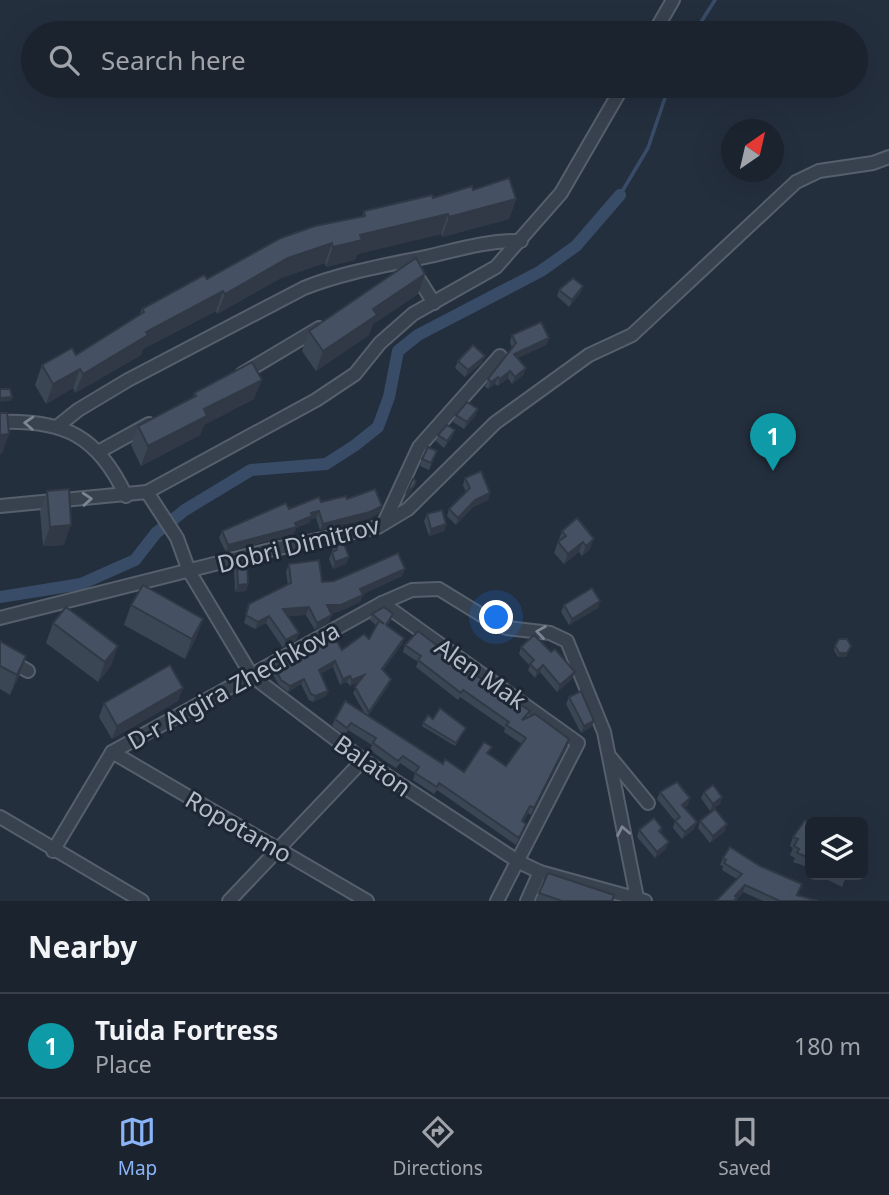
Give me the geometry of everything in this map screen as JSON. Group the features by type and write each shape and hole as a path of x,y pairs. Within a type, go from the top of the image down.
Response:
{"street":[{"path":"662,21 673,0"},
{"path":"666,14 682,0"},
{"path":"0,506 146,492 316,400 355,374 380,343 413,314 496,267 561,193 616,98"},
{"name":"Dobri Dimitrov","path":"0,618 332,539 384,523 408,509 495,423 589,355 632,335 796,182 819,171 873,163 889,157"},
{"path":"58,426 78,410 128,380 314,284 503,240 521,241"},
{"path":"385,282 408,268 414,270 434,303"},
{"path":"234,378 295,344 329,321"},
{"path":"384,523 419,447 500,356"},
{"path":"100,451 161,418"},
{"path":"0,422 58,426 100,451 126,496"},
{"name":"Balaton","path":"146,492 177,538 189,571 252,676 363,760 519,862 540,872 641,900"},
{"name":"D-r Argira Zhechkova","path":"53,850 112,752 382,603 412,590 439,589 496,624 518,630 550,633 567,641 593,701 608,755"},
{"name":"Alen Mak","path":"382,603 578,744 519,862"},
{"path":"0,655 28,671"},
{"name":"Ropotamo","path":"112,752 367,901"},
{"path":"608,755 648,803"},
{"path":"608,755 641,900"},
{"path":"229,901 363,760"},
{"path":"0,817 142,901"},
{"path":"497,901 519,862"},
{"path":"527,901 540,872"}],"building":[{"path":"509,178 516,199 449,217 448,214 360,235 362,240 333,247 332,243 288,258 225,294 223,291 146,332 148,335 83,374 80,369 53,384 42,365 72,348 76,355 144,312 142,309 204,275 207,279 281,238 315,226 365,216 364,211 432,195 433,198 472,186 473,190"},
{"path":"416,258 425,274 373,309 377,315 323,351 309,331"},
{"path":"573,278 583,286 572,300 559,290"},
{"path":"541,322 549,338 514,354 526,368 515,377 510,371 491,382 488,379 516,343 512,335"},
{"path":"473,345 485,356 468,370 458,361"},
{"path":"252,362 262,380 204,409 207,416 148,446 138,426 196,396 194,393"},
{"path":"0,389 10,389 12,397 0,398"},
{"path":"467,402 478,409 467,422 456,415"},
{"path":"0,413 7,413 9,434 0,435"},
{"path":"447,425 455,430 447,441 438,435"},
{"path":"428,447 437,451 431,463 422,459"},
{"path":"481,471 490,493 475,500 458,518 449,509 470,488 465,478"},
{"path":"413,479 416,481 414,486 406,494"},
{"path":"69,489 71,525 50,527 47,491"},
{"path":"375,489 382,506 370,512 323,524 319,511 295,523 297,527 228,545 222,531 286,503 289,509 319,497 321,502 346,496 347,499"},
{"path":"442,510 446,524 431,529 427,514"},
{"path":"577,518 594,539 586,546 583,542 568,554 558,542 566,536 562,531"},
{"path":"343,541 349,557 335,562 332,552 337,550 335,543"},
{"path":"398,553 405,569 360,589 363,595 341,605 327,605 332,615 317,623 309,607 283,609 299,633 286,640 269,616 258,622 246,615 249,604 291,583 289,564 319,560 322,582 334,581"},
{"path":"237,562 247,562 248,584 238,585"},
{"path":"143,585 203,619 192,639 131,605"},
{"path":"592,588 600,601 572,619 564,605"},
{"path":"66,607 118,646 105,662 53,623"},
{"path":"384,607 393,614 386,625 404,638 382,669 391,679 369,712 355,687 364,675 352,680 350,676 343,679 335,661 319,670 328,691 315,696 311,694 304,679 290,686 281,680 275,668 333,635 342,650 364,634 369,639 379,621 384,624 372,614"},
{"path":"418,631 474,674 530,711 522,720 535,714 569,739 534,808 530,806 522,821 526,824 519,838 439,783 437,787 415,773 419,767 403,756 398,761 373,743 376,738 351,723 347,728 335,719 345,701 443,764 445,759 464,772 484,742 492,747 487,753 506,766 526,738 506,725 509,722 463,690 461,693 418,660 421,656 405,645"},
{"path":"534,635 551,652 555,649 575,672 560,685 543,665 537,671 530,664 534,660 521,647"},
{"path":"839,639 847,639 851,646 847,653 839,653 835,646"},
{"path":"0,641 26,656 17,675 0,666"},
{"path":"170,665 183,688 117,726 104,703"},
{"path":"581,691 594,721 584,726 569,697"},
{"path":"440,708 466,728 456,743 423,723 428,715 433,719"},
{"path":"677,782 690,798 682,805 697,822 685,832 675,821 680,817 660,792"},
{"path":"713,785 722,797 713,804 704,792"},
{"path":"715,809 727,824 713,836 700,821"},
{"path":"654,818 662,828 659,831 669,842 657,852 639,830"},
{"path":"805,820 805,856 797,853 799,849 794,846 798,839 793,837"},
{"path":"730,847 760,866 802,884 797,895 818,901 780,901 745,885 734,901 716,901 742,874 724,863 726,860 723,858"},
{"path":"548,873 614,895 612,901 562,901 539,893"}],"waterway":[{"path":"702,21 715,0"},
{"path":"620,195 648,148 665,98"},
{"path":"0,597 81,584 135,560 156,533 185,510 251,470 326,464 354,446 378,427 389,397 398,351 418,335 541,271 576,246 620,195"}],"place":[{"name":"Tuida Fortress","path":"773,471"}]}
